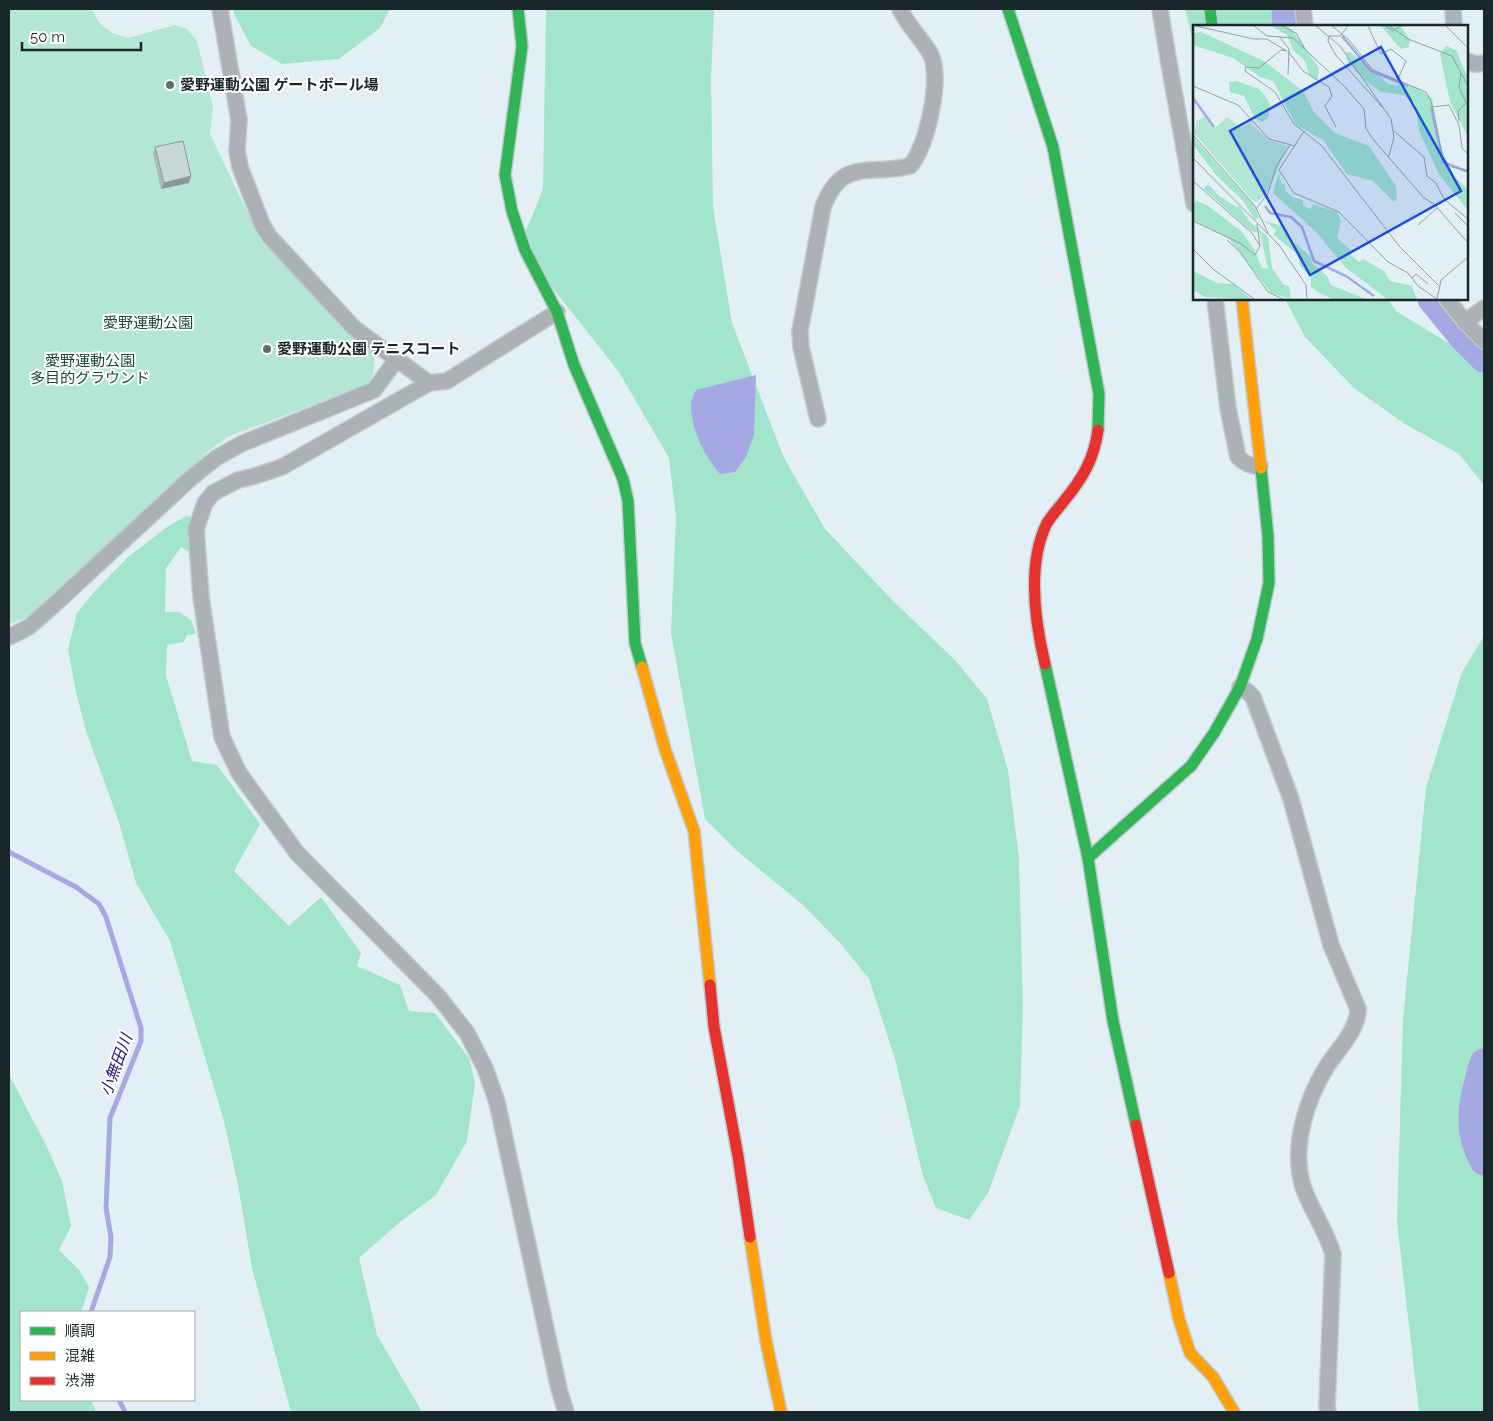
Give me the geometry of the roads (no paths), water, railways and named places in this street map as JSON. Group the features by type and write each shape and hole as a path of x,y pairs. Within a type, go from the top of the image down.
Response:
{"street":[{"path":"220,9 239,120 236,151 240,167 268,236 354,328 429,383"},
{"path":"518,9 522,46 505,175 512,211 525,250 557,312 574,365 622,479 628,501 635,643 665,749 694,831 714,1027 738,1156 766,1341 781,1412"},
{"path":"818,419 801,347 800,331 823,206 828,192 847,175 856,171 910,166 916,158 934,101 934,67 930,54 900,9"},
{"path":"1008,9 1053,148 1099,394 1098,432 1092,456 1080,480 1046,524 1038,548 1034,592 1040,642 1088,858 1113,1021 1179,1319 1190,1353 1213,1377 1234,1412"},
{"path":"1160,9 1171,82 1184,139 1193,198"},
{"path":"1210,9 1212,25"},
{"path":"1303,9 1305,25"},
{"path":"1453,9 1454,25"},
{"path":"1468,61 1475,64 1484,63"},
{"path":"1215,300 1228,408 1238,457 1244,463 1253,467 1260,466"},
{"path":"1088,858 1191,766 1214,733 1240,687 1258,639 1269,583 1268,536 1242,300"},
{"path":"1448,300 1465,322 1484,341"},
{"path":"1465,322 1484,308"},
{"path":"557,312 447,381 429,383 282,466 238,480 213,493 205,503 196,529 201,597 222,737 239,773 297,853 438,996 467,1033 485,1068 497,1102 557,1379 566,1412"},
{"path":"9,637 29,627 216,458 241,444 374,390 397,359"},
{"path":"1240,687 1253,697 1291,798 1331,945 1358,1009 1358,1016 1352,1029 1318,1081 1308,1102 1301,1138 1299,1162 1303,1186 1312,1208 1329,1239 1333,1254 1328,1412"}],"water":[{"path":"756,375 754,435 746,457 735,472 720,474 709,459 696,433 691,405 693,397 696,390"}],"waterway":[{"path":"1286,9 1287,25"},
{"path":"1433,300 1463,337 1484,358"},
{"name":"小無田川","path":"9,852 76,887 99,904 106,917 141,1028 141,1041 110,1118 106,1208 111,1237 110,1257 91,1311"},
{"path":"1484,1063 1473,1112 1475,1136 1484,1161"},
{"name":"小無田川","path":"120,1401 125,1412"}],"place":[{"name":"愛野運動公園 ゲートボール場","path":"170,85"},
{"name":"愛野運動公園 テニスコート","path":"267,349"}],"park label":[{"name":"愛野運動公園","path":"148,323"},
{"name":"愛野運動公園 多目的グラウンド","path":"90,370"}]}
